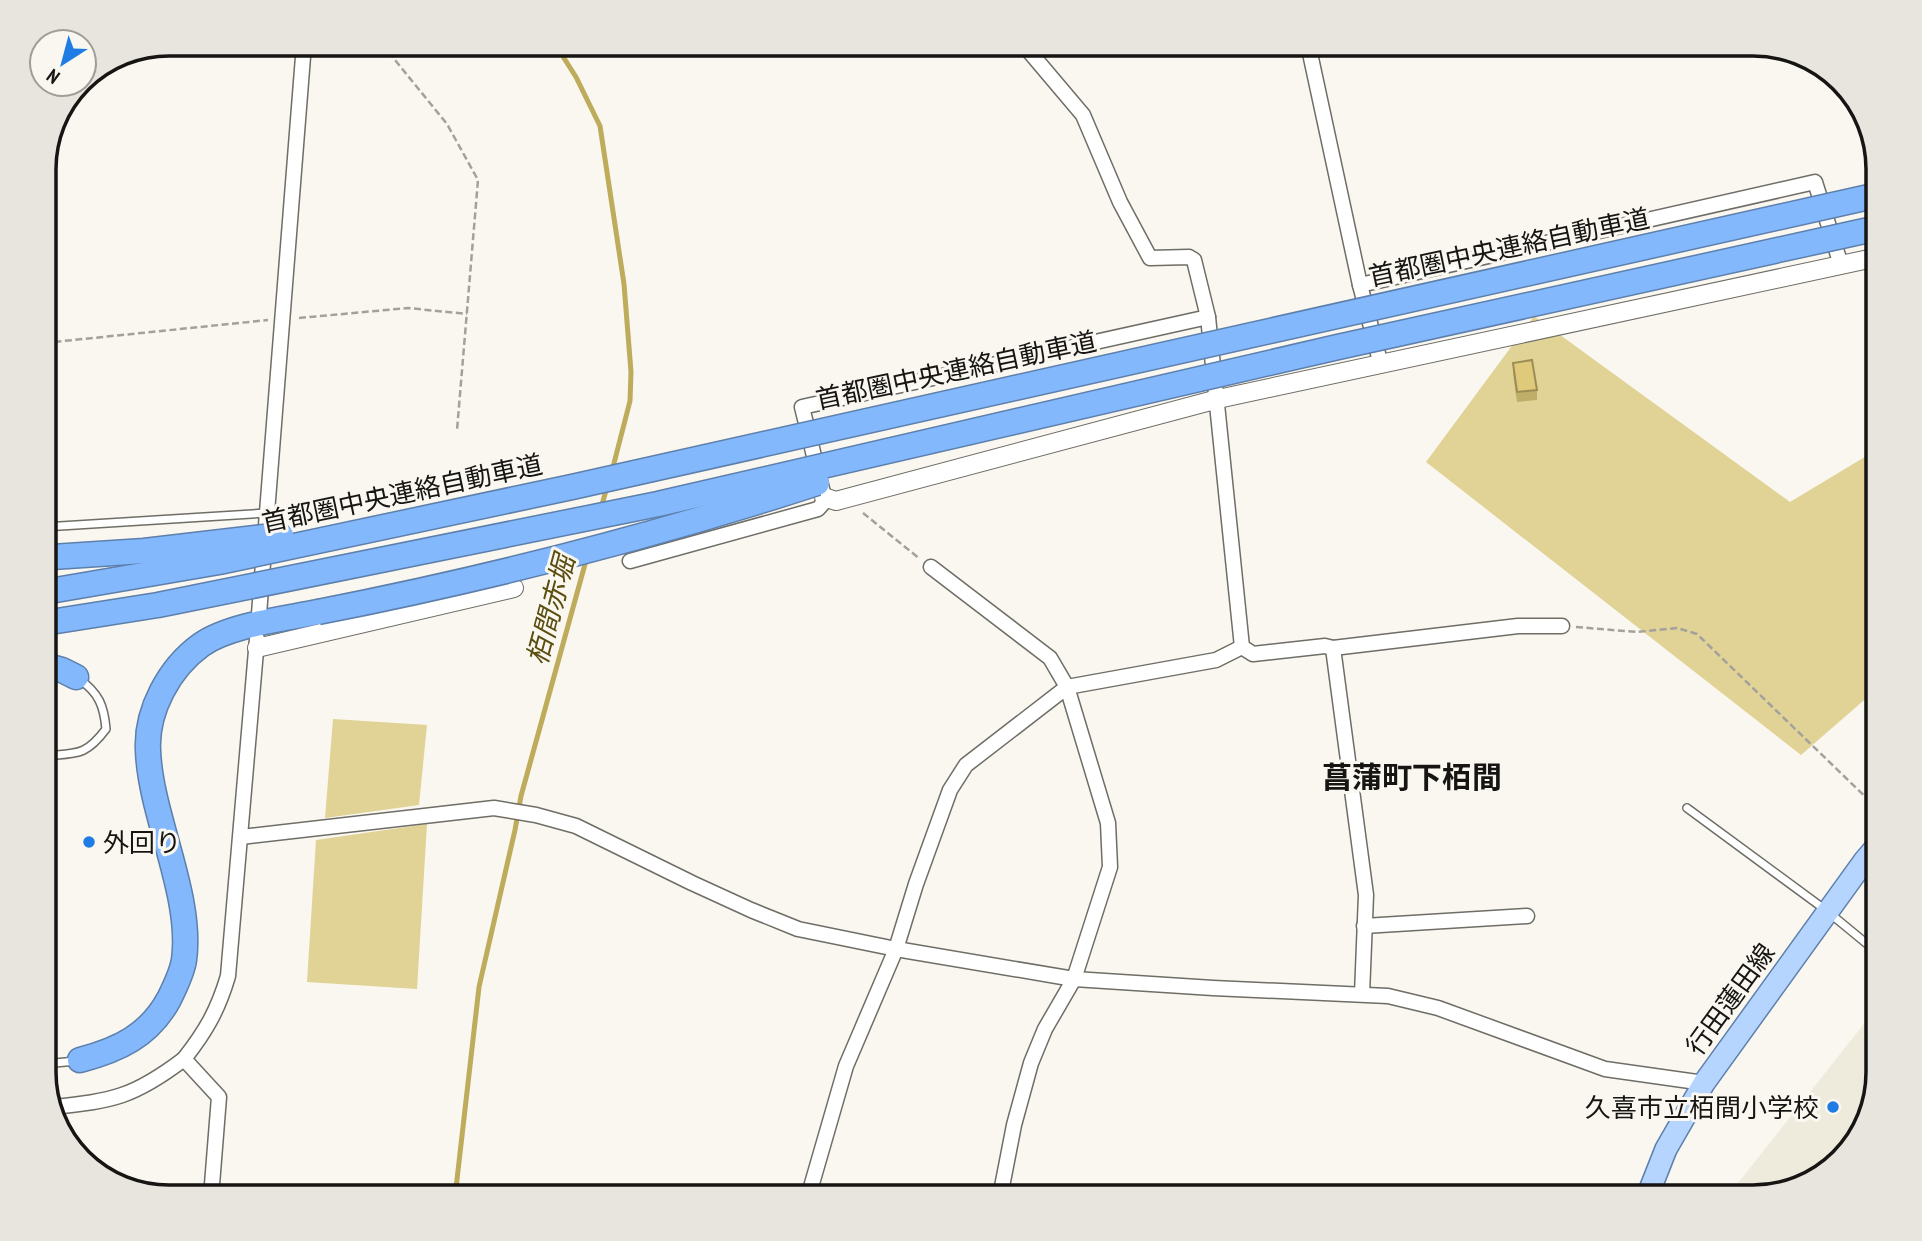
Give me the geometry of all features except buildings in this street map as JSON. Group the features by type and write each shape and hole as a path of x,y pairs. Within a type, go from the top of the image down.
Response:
{"highway":[{"name":"首都圏中央連絡自動車道","path":"56,590 219,562 572,487 1866,197"},
{"path":"56,621 159,605 658,505 1338,347 1866,231"},
{"path":"80,1060 111,1052 132,1041 149,1026 165,1006 184,961 185,937 180,904 151,777 148,750 150,724 159,696 179,665 202,643 226,631 396,597 620,542 971,434"},
{"path":"56,556 144,551 293,533 475,500 572,487"},
{"path":"56,668 76,677"}],"main road":[{"name":"行田蓮田線","path":"1652,1185 1666,1149 1704,1083 1866,861"}],"street":[{"path":"260,614 303,56"},
{"path":"1033,56 1083,115 1120,202 1150,258 1189,257 1194,260 1208,317 1242,647"},
{"path":"1311,56 1360,285 1381,365"},
{"path":"1360,285 1815,182 1841,265"},
{"path":"824,497 835,501 1218,399 1866,260"},
{"path":"630,561 818,509 825,501 802,407 1208,317"},
{"path":"931,567 1050,658 1067,687 1108,823 1110,867 1074,979 1045,1029 1031,1063 1014,1125 1002,1185"},
{"path":"61,1106 102,1102 131,1094 158,1078 184,1059 204,1033 219,1006 228,976 257,644 513,588"},
{"path":"1242,647 1254,654 1325,646 1333,648 1518,626 1562,626"},
{"path":"812,1185 846,1066 896,949 916,884 955,780 972,759 1067,687 1216,660 1242,647"},
{"path":"1333,648 1366,895 1362,994"},
{"path":"240,837 494,808 536,815 576,826 739,905 798,929 896,949 1074,979 1388,996 1438,1008 1605,1069 1704,1083"},
{"path":"1364,926 1527,915"},
{"path":"184,1059 219,1097 212,1185"}],"lane":[{"path":"56,526 267,513"},
{"path":"56,755 83,752 96,743 106,729 100,698 76,677"},
{"path":"1687,808 1828,911 1866,943"},
{"path":"56,1063 80,1060"}],"path":[{"path":"392,56 447,124 478,180 457,430"},
{"path":"56,342 408,308 467,314"},
{"path":"856,495 863,515 931,567"},
{"path":"1562,626 1637,632 1677,628 1697,634 1866,797"}],"shaded area":[{"path":"1534,316 1790,502 1866,456 1866,698 1801,755 1426,462"},
{"path":"333,719 427,725 419,805 325,818"},
{"path":"427,824 417,989 307,982 316,840"},
{"name":"久喜市立栢間小学校","path":"1866,1021 1865,1087 1854,1122 1838,1147 1816,1166 1782,1181 1736,1185"}],"waterway":[{"name":"栢間赤堀","path":"563,56 600,126 624,284 631,372 630,401 612,471"},
{"name":"栢間赤堀","path":"601,508 607,487"},
{"name":"栢間赤堀","path":"456,1185 479,987 521,796 587,557"}],"place":[{"name":"外回り","path":"89,842"},
{"name":"久喜市立栢間小学校","path":"1833,1107"}],"district":[{"name":"菖蒲町下栢間","path":"1412,776"}]}
